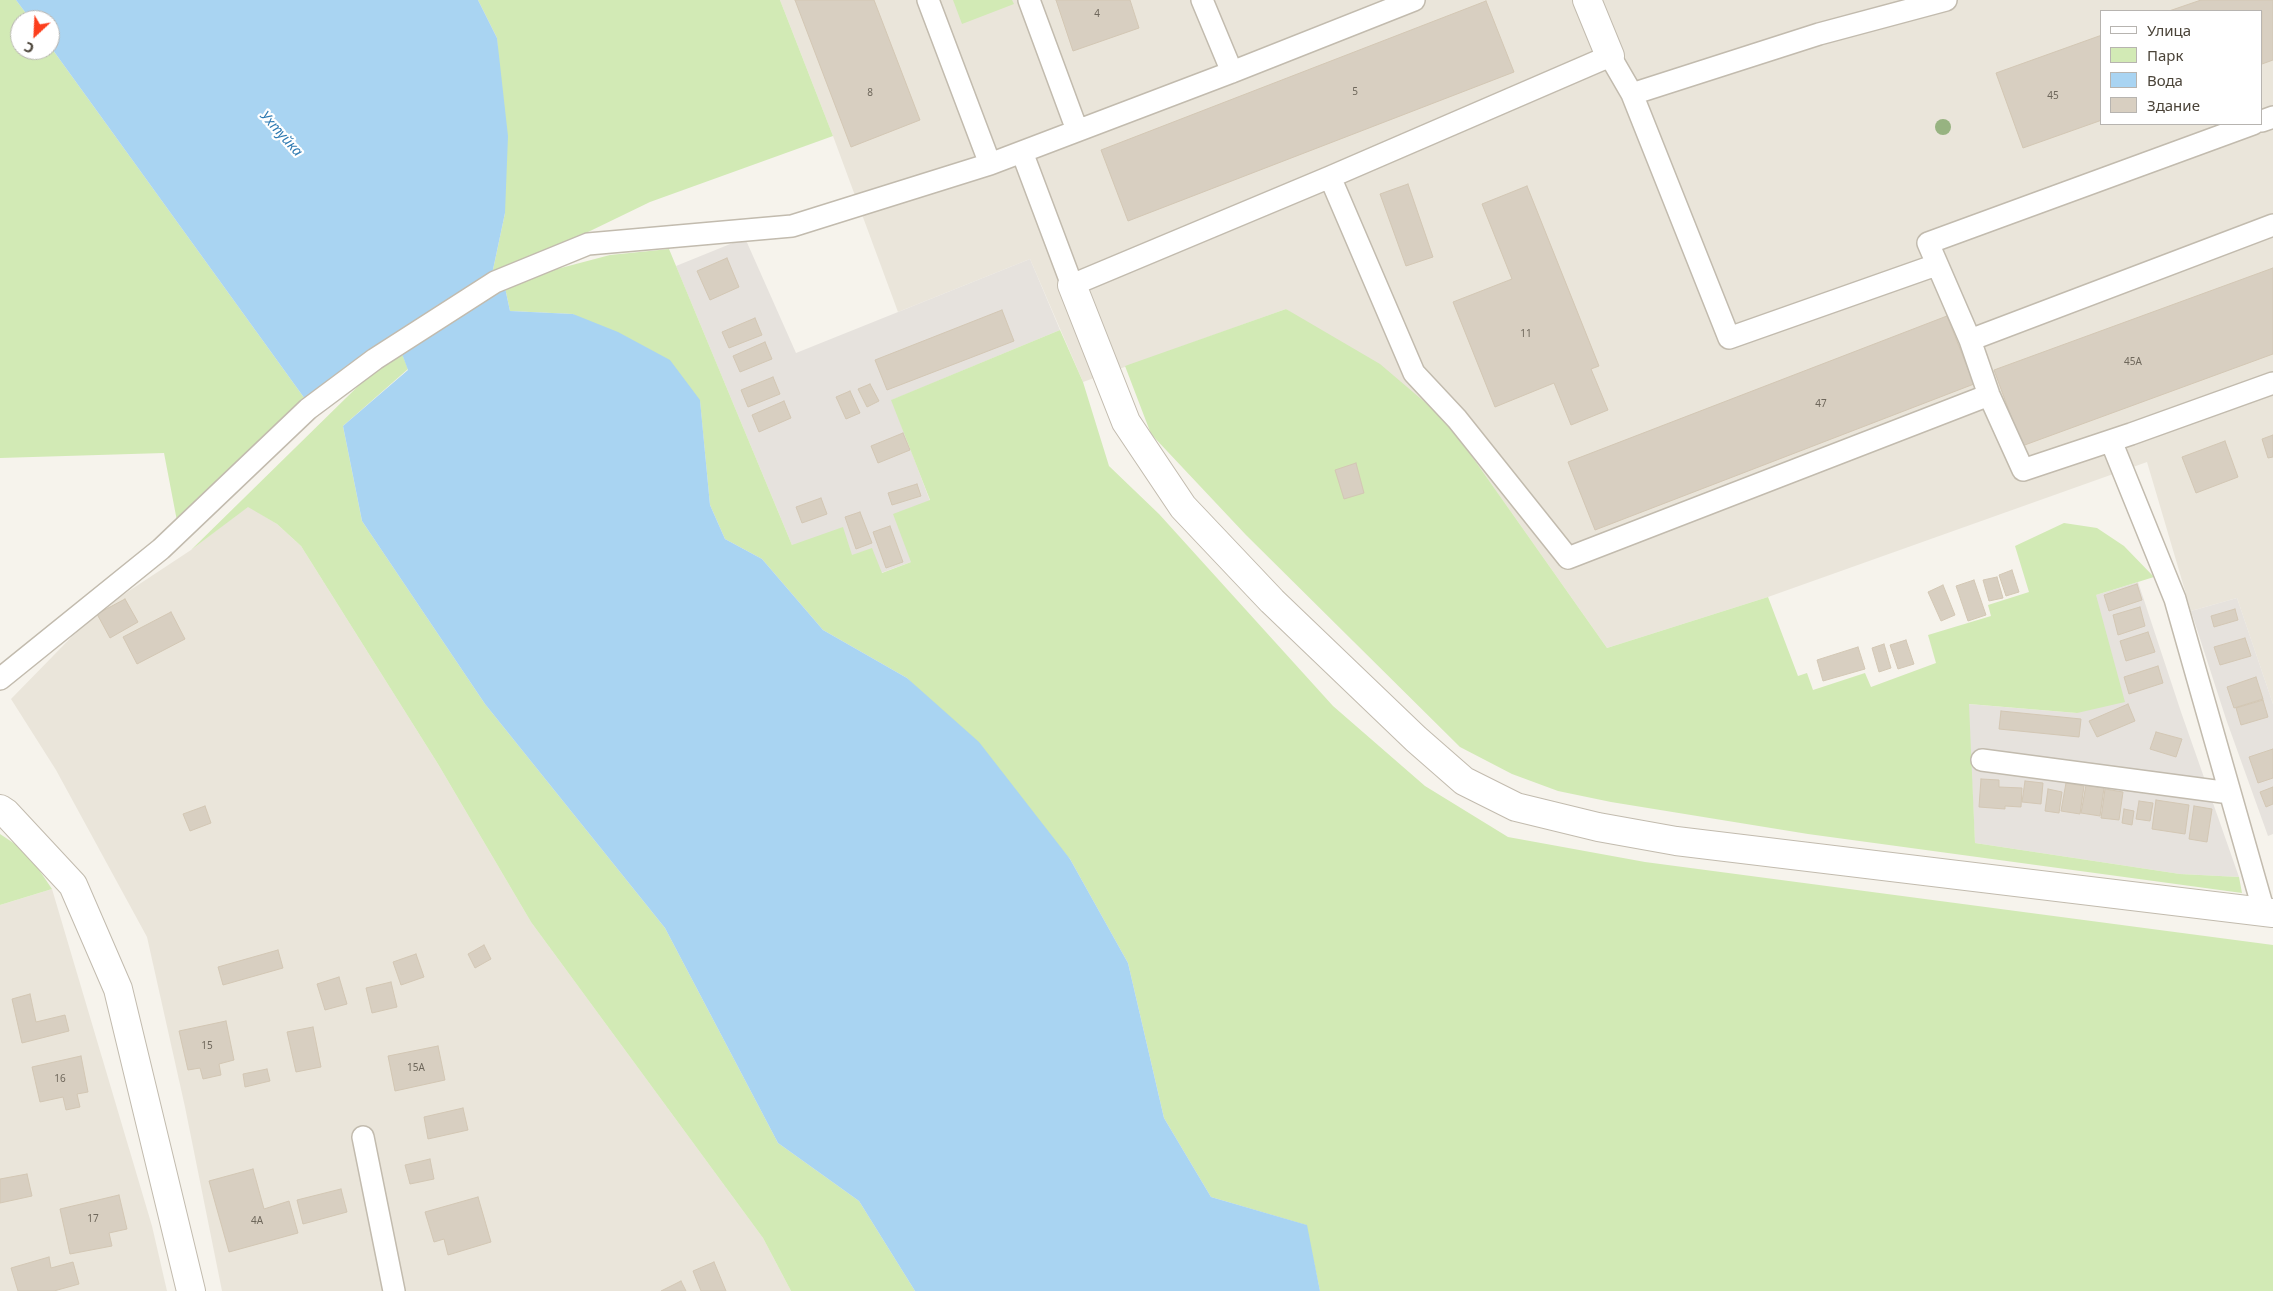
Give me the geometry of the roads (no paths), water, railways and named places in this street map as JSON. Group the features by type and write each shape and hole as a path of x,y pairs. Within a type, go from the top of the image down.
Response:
{"street":[{"path":"1586,0 1610,56"},
{"path":"1072,285 1126,422 1183,507 1272,601 1416,739 1464,781 1516,807 1598,827 1676,841 2268,913"},
{"path":"0,810 6,813 73,885 118,988 191,1291"}],"lane":[{"path":"928,0 990,164"},
{"path":"1029,0 1077,130"},
{"path":"1202,0 1232,72"},
{"path":"0,679 161,549 308,409 375,359 495,282 588,244 792,226 990,164 1414,0"},
{"path":"1632,94 1818,34 1946,0"},
{"path":"1022,152 1072,285 1330,177 1610,56 1632,94 1729,338 1936,264"},
{"path":"2250,125 1928,243 1970,340 1989,395 2023,470 2111,441 2273,382"},
{"path":"1330,177 1414,373 1457,419 1568,558 1989,395"},
{"path":"1970,340 2273,225"},
{"path":"2111,441 2175,599 2230,793 2268,913"},
{"path":"1982,760 2230,793"},
{"path":"363,1137 394,1291"}],"water":[{"name":"Ухтуйка","path":"16,0 478,0 497,38 508,136 505,213 491,279 305,399 60,60 60,10 24,10"},
{"path":"504,283 510,311 573,314 618,332 670,360 700,400 710,505 725,539 762,559 823,630 907,678 979,742 1070,859 1128,963 1164,1118 1211,1197 1307,1225 1320,1291 915,1291 859,1201 778,1143 665,928 485,704 362,521 343,426 408,370 399,346"}]}
